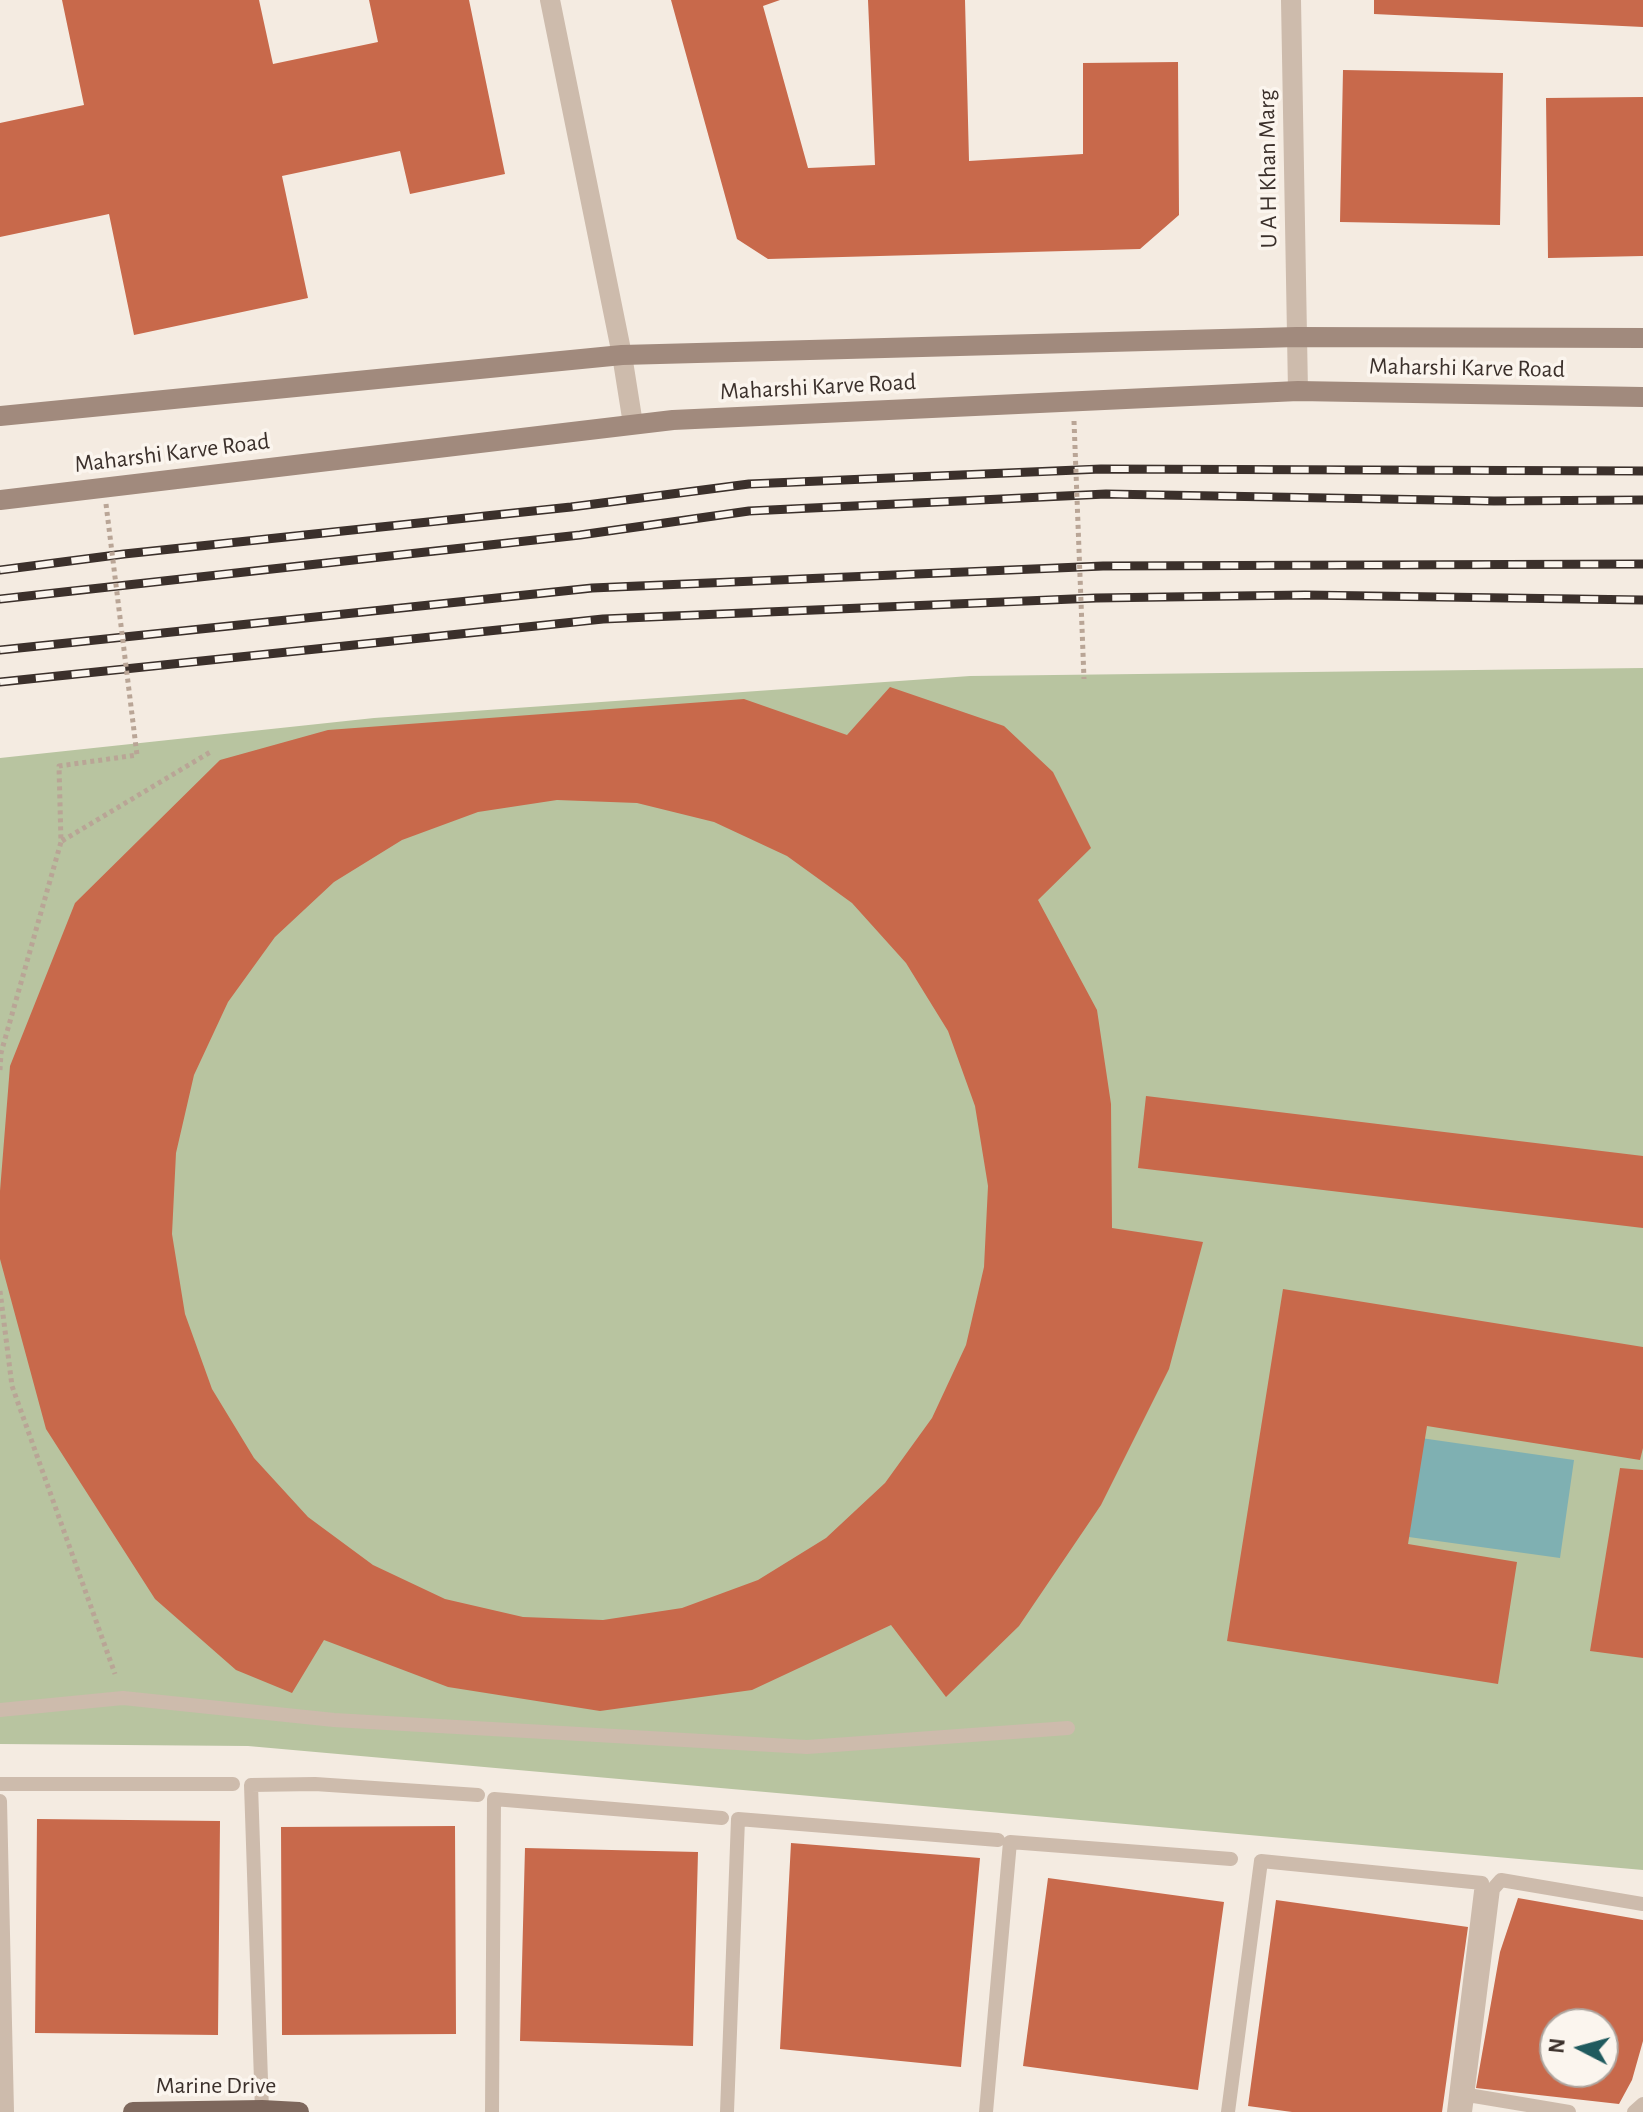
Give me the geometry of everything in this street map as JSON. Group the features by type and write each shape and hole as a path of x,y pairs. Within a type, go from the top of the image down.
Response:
{"main road":[{"name":"Maharshi Karve Road","path":"0,416 622,355 1297,337 1643,338"},
{"name":"Maharshi Karve Road","path":"0,500 688,419 1298,391 1643,397"},
{"name":"Marine Drive","path":"133,2112 299,2112"}],"street":[{"path":"550,0 622,355 633,424"},
{"name":"U A H Khan Marg","path":"1291,0 1298,391"}],"lane":[{"path":"0,1710 123,1698 334,1720 807,1747 1068,1728"},
{"path":"0,1784 233,1784"},
{"path":"262,2110 251,1785 315,1784 478,1795"},
{"path":"492,2112 494,1799 722,1818"},
{"path":"0,1801 7,2112"},
{"path":"727,2112 738,1819 998,1840"},
{"path":"986,2112 1010,1842 1231,1859"},
{"path":"1228,2112 1261,1861 1482,1883 1454,2112"},
{"path":"1465,2112 1493,1889 1501,1880 1643,1904"},
{"path":"1468,2095 1569,2112"},
{"path":"1634,2112 1643,2104"}],"path":[{"path":"1074,421 1084,679"},
{"path":"0,1070 1,1053 61,842 59,766 137,755 106,504"},
{"path":"61,842 212,751"},
{"path":"0,1291 12,1386 123,1698"}],"green space":[{"path":"1643,668 1643,1870 248,1746 0,1744 0,758 374,718 970,676"}],"water":[{"path":"1393,1434 1574,1460 1560,1558 1380,1533"}],"building":[{"path":"62,0 259,0 273,64 378,42 369,0 469,0 505,174 410,194 400,151 282,176 308,298 134,335 109,214 0,237 0,123 84,105"},
{"path":"671,0 780,0 763,6 808,168 875,165 868,0 965,0 969,161 1083,154 1083,63 1178,62 1179,215 1140,249 768,259 737,239"},
{"path":"1374,0 1643,0 1643,27 1374,14"},
{"path":"1343,70 1503,73 1500,225 1340,222"},
{"path":"1643,97 1643,256 1548,258 1546,98"},
{"path":"890,687 1004,726 1053,772 1091,848 1038,900 1097,1010 1111,1104 1112,1228 1203,1242 1169,1369 1101,1505 1019,1626 946,1697 891,1625 752,1690 600,1711 448,1687 324,1640 292,1693 236,1670 155,1599 46,1429 0,1259 0,1191 10,1066 75,903 220,760 328,730 744,699 847,735","holes":["557,800 637,803 714,822 787,856 852,903 906,963 948,1031 975,1106 988,1186 984,1267 966,1345 932,1418 885,1483 826,1538 758,1580 682,1608 603,1620 523,1617 445,1599 373,1565 308,1517 254,1458 212,1389 185,1314 172,1234 176,1153 194,1075 228,1002 275,937 334,882 402,840 478,812"]},
{"path":"1146,1096 1643,1156 1643,1228 1138,1168"},
{"path":"1283,1289 1643,1347 1643,1448 1640,1460 1427,1426 1408,1544 1517,1562 1498,1684 1227,1641"},
{"path":"1620,1468 1643,1470 1643,1658 1590,1651"},
{"path":"37,1819 220,1821 218,2035 35,2033"},
{"path":"455,1826 456,2034 282,2035 281,1827"},
{"path":"791,1843 980,1858 961,2067 780,2049"},
{"path":"525,1848 698,1852 693,2046 520,2041"},
{"path":"1048,1878 1224,1902 1198,2090 1023,2066"},
{"path":"1518,1898 1643,1920 1643,2041 1632,2080 1619,2104 1476,2088 1500,1952"},
{"path":"1276,1900 1468,1927 1442,2112 1292,2112 1248,2106"}],"railway":[{"path":"0,570 571,507 749,484 1101,469 1643,471"},
{"path":"0,599 580,535 749,511 1106,494 1494,501 1643,500"},
{"path":"0,650 592,588 1103,566 1643,564"},
{"path":"0,682 603,619 1096,598 1305,595 1643,600"}]}
